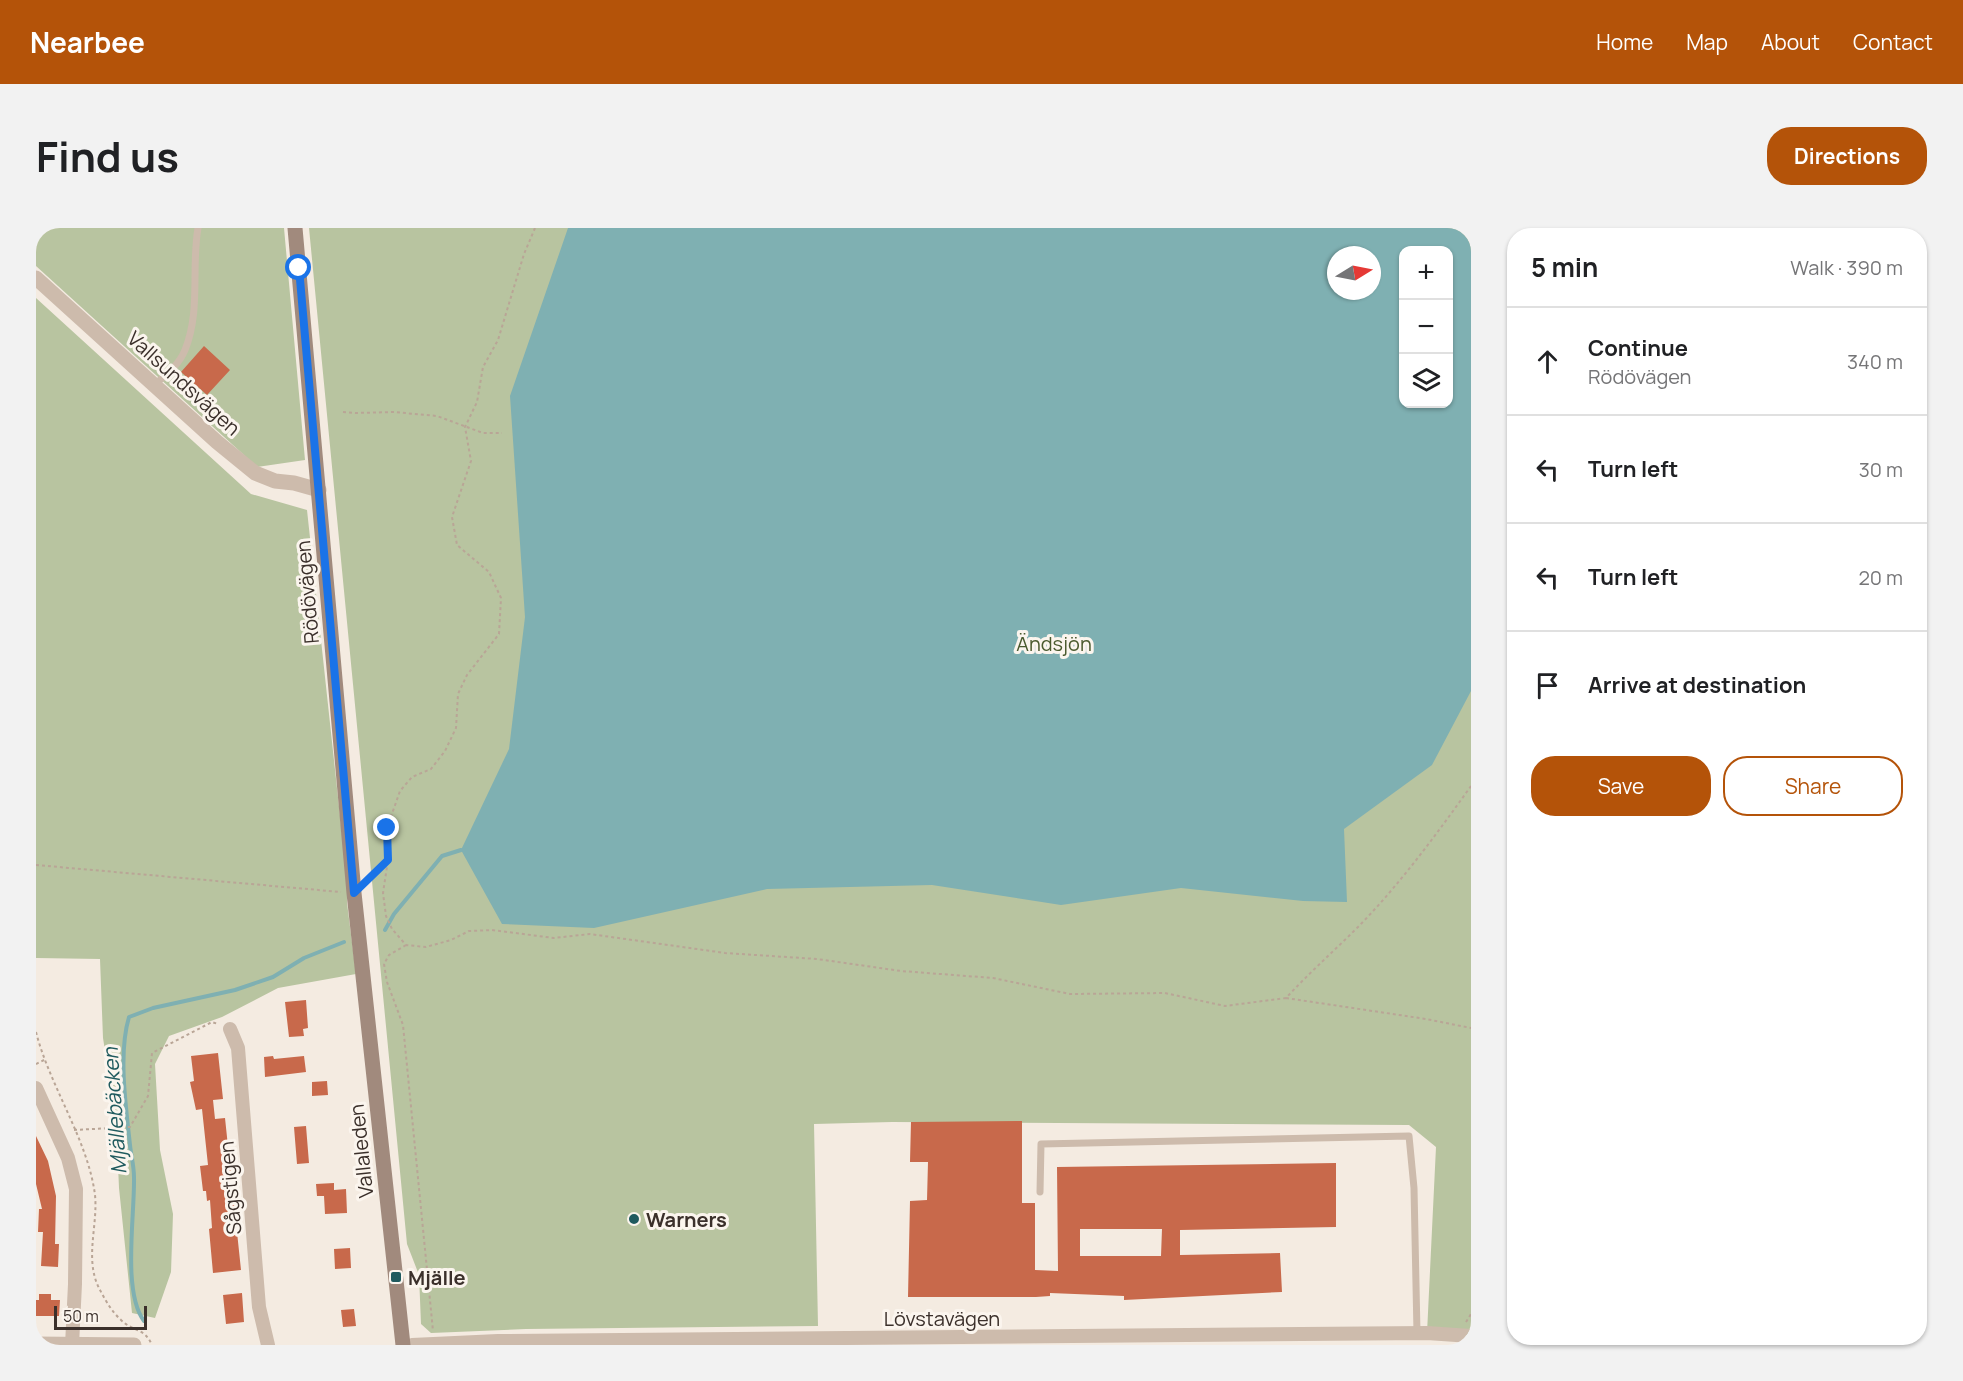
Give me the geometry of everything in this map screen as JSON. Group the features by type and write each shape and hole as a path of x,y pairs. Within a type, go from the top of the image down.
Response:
{"main road":[{"name":"Rödövägen","path":"295,228 361,952"},
{"name":"Vallaleden","path":"361,952 403,1345"}],"street":[{"name":"Vallsundsvägen","path":"36,278 255,473 275,481 294,483 319,490"},
{"name":"Sågstigen","path":"230,1029 238,1048 259,1307 268,1345"},
{"path":"36,1088 68,1158 76,1189 72,1345"},
{"name":"Lövstavägen","path":"412,1345 498,1341 565,1343 1417,1333 1463,1339"},
{"path":"36,1344 134,1345"}],"lane":[{"path":"154,385 174,367 185,350 195,307 195,244 198,228"},
{"path":"1040,1192 1041,1144 1409,1136 1414,1188 1417,1333"}],"path":[{"path":"406,945 392,929 386,916 383,893 388,860 387,828 400,791 412,777 430,769 445,751 456,728 458,694 467,675 499,634 501,598 489,572 457,545 452,517 471,461 465,427 477,402 483,367 498,340 524,254 535,228"},
{"path":"343,412 394,412 437,416 483,433 502,433"},
{"path":"1286,998 1359,926 1430,843 1471,786"},
{"path":"36,865 354,893 388,860"},
{"path":"434,1345 402,1025 387,982 384,964 389,955 406,945 426,947 450,940 469,931 492,930 554,938 590,934 725,953 817,959 901,971 993,978 1070,994 1165,993 1225,1006 1286,998 1471,1028"},
{"path":"74,1130 129,1127 148,1096 152,1053 212,1022 230,1029"},
{"path":"36,1064 44,1060"}],"green space":[{"path":"36,228 284,228 305,460 257,467 36,266"},
{"name":"Ändsjön","path":"309,228 1471,228 1471,1335 1427,1333 1436,1147 1409,1125 892,1122 814,1124 818,1326 526,1329 431,1333 421,1324 419,1275 407,1244"},
{"path":"36,298 251,494 307,510 356,974 278,988 222,1017 169,1036 155,1064 160,1150 173,1214 171,1272 155,1318 132,1313 119,1188 116,1119 103,1038 100,959 36,958"}],"water":[{"name":"Ändsjön","path":"568,228 1471,228 1471,691 1432,765 1344,829 1347,902 1303,901 1181,888 1061,905 932,885 767,889 594,928 502,924 461,850 509,749 525,617 510,396"}],"building":[{"path":"204,346 230,370 207,395 181,372"},
{"path":"306,1000 308,1028 303,1029 304,1036 289,1037 285,1002"},
{"path":"218,1053 223,1099 213,1100 215,1119 225,1118 241,1270 213,1273 209,1229 212,1228 210,1200 207,1201 206,1191 203,1191 200,1166 208,1165 202,1109 196,1110 190,1082 194,1081 191,1056"},
{"path":"273,1056 274,1059 304,1056 306,1072 265,1077 264,1057"},
{"path":"327,1081 328,1095 312,1096 312,1082"},
{"path":"1022,1121 1022,1203 1035,1203 1035,1270 1058,1271 1057,1167 1336,1163 1336,1227 1180,1230 1180,1255 1280,1253 1282,1292 1124,1300 1124,1296 1050,1293 1050,1296 1036,1297 908,1297 910,1201 927,1200 928,1162 910,1162 911,1122","holes":["1080,1229 1162,1229 1161,1256 1080,1256"]},
{"path":"306,1126 309,1163 297,1164 294,1127"},
{"path":"36,1136 48,1161 56,1196 55,1244 59,1244 58,1267 41,1266 43,1232 38,1232 39,1209 42,1209 36,1184"},
{"path":"334,1183 334,1190 346,1189 347,1213 325,1214 324,1196 317,1196 316,1184"},
{"path":"350,1248 351,1268 335,1269 334,1249"},
{"path":"242,1293 244,1322 226,1324 223,1295"},
{"path":"39,1294 51,1294 51,1300 60,1300 59,1316 36,1316 36,1300 39,1300"},
{"path":"354,1309 356,1326 343,1327 341,1310"}],"waterway":[{"name":"Mjällebäcken","path":"385,930 394,914 442,856 461,850"},
{"name":"Mjällebäcken","path":"144,1321 137,1308 131,1272 134,1173 123,1064 129,1017 153,1008 235,990 273,977 304,958 344,942"}],"place":[{"name":"Warners","path":"634,1219"},
{"name":"Mjälle","path":"396,1277"}],"route":[{"path":"299,268 354,893 388,860 387,828"}]}
